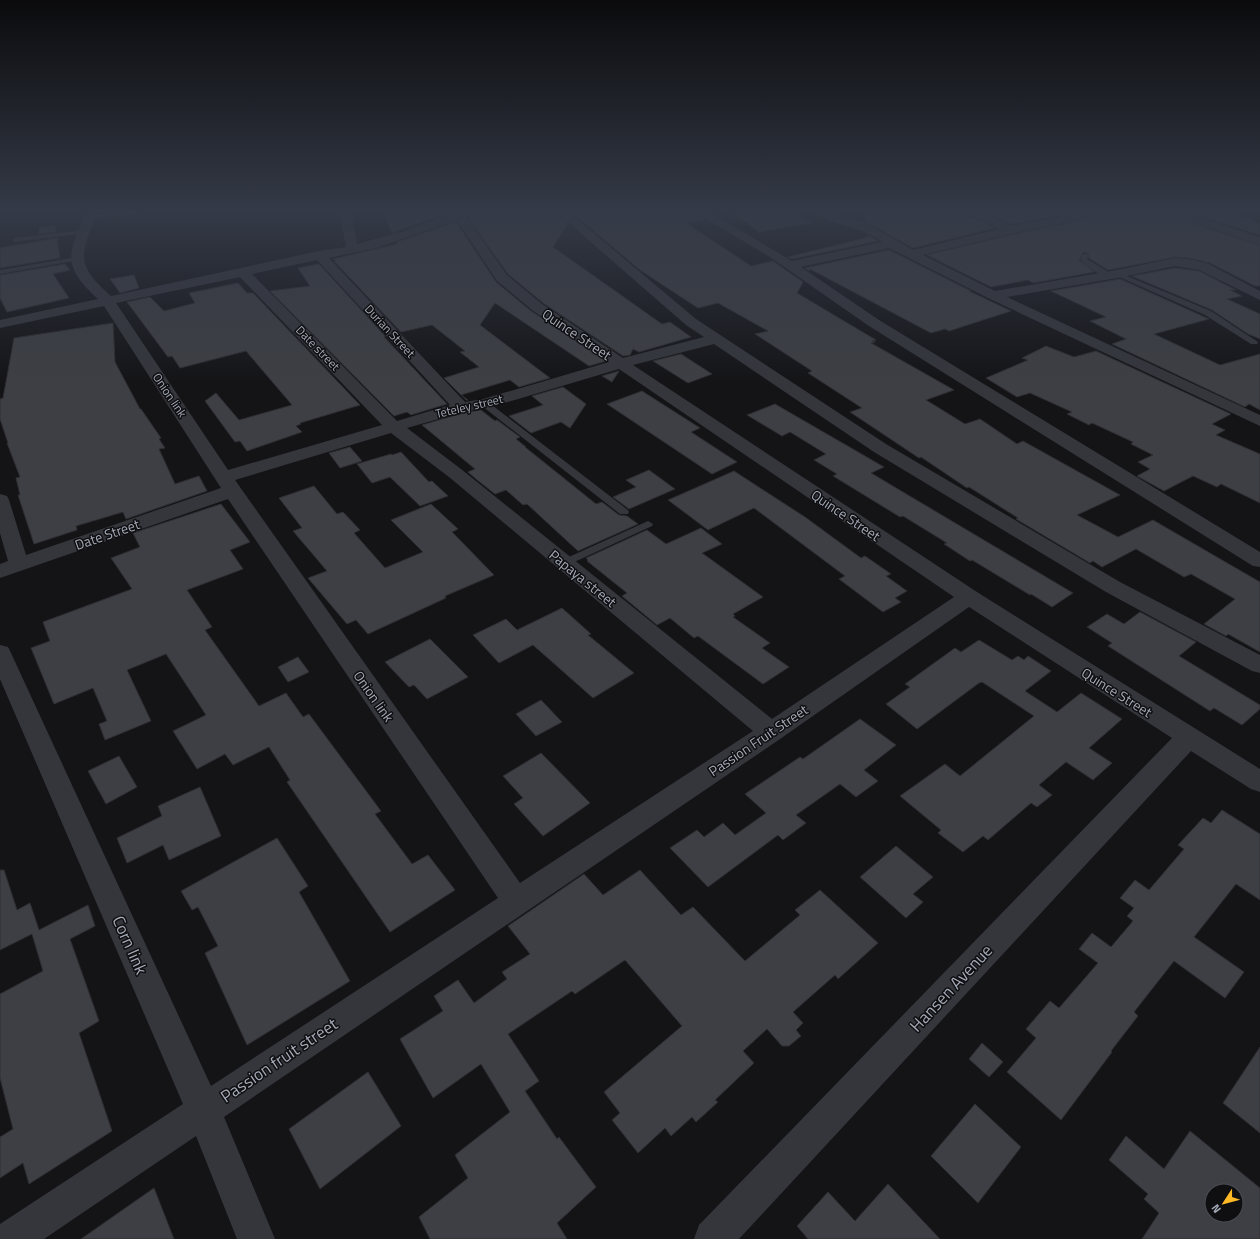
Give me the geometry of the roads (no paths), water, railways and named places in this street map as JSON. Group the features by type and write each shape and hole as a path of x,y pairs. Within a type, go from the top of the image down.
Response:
{"street":[{"name":"Onion link","path":"79,267 81,272 93,288 107,300 223,488 516,901"},
{"path":"0,324 266,267"},
{"name":"Durian Street","path":"331,267 461,407"},
{"name":"Quince Street","path":"496,267 502,278 537,307 969,597 1260,782"},
{"path":"626,267 686,318 880,448 1113,587 1260,666"},
{"path":"793,267 874,323 1260,561"},
{"path":"937,267 993,295 1260,421"},
{"path":"993,295 1152,267"},
{"path":"1203,267 1260,296"},
{"name":"Date street","path":"242,272 393,426"},
{"name":"Teteley street","path":"223,488 393,426 461,407 485,404 622,363 716,339"},
{"name":"Papaya street","path":"393,426 455,473 770,732"},
{"name":"Date Street","path":"0,571 223,488"},
{"path":"0,500 19,564"},
{"name":"Passion Fruit Street","path":"547,881 969,597"},
{"name":"Corn link","path":"0,653 204,1111 256,1239"},
{"name":"Hansen Avenue","path":"714,1239 1189,737"},
{"name":"Passion fruit street","path":"11,1239 547,881"}],"lane":[{"path":"0,272 31,267"},
{"path":"1096,267 1112,275 1208,313 1254,342"},
{"path":"485,404 624,512"},
{"path":"564,563 648,524"}]}
